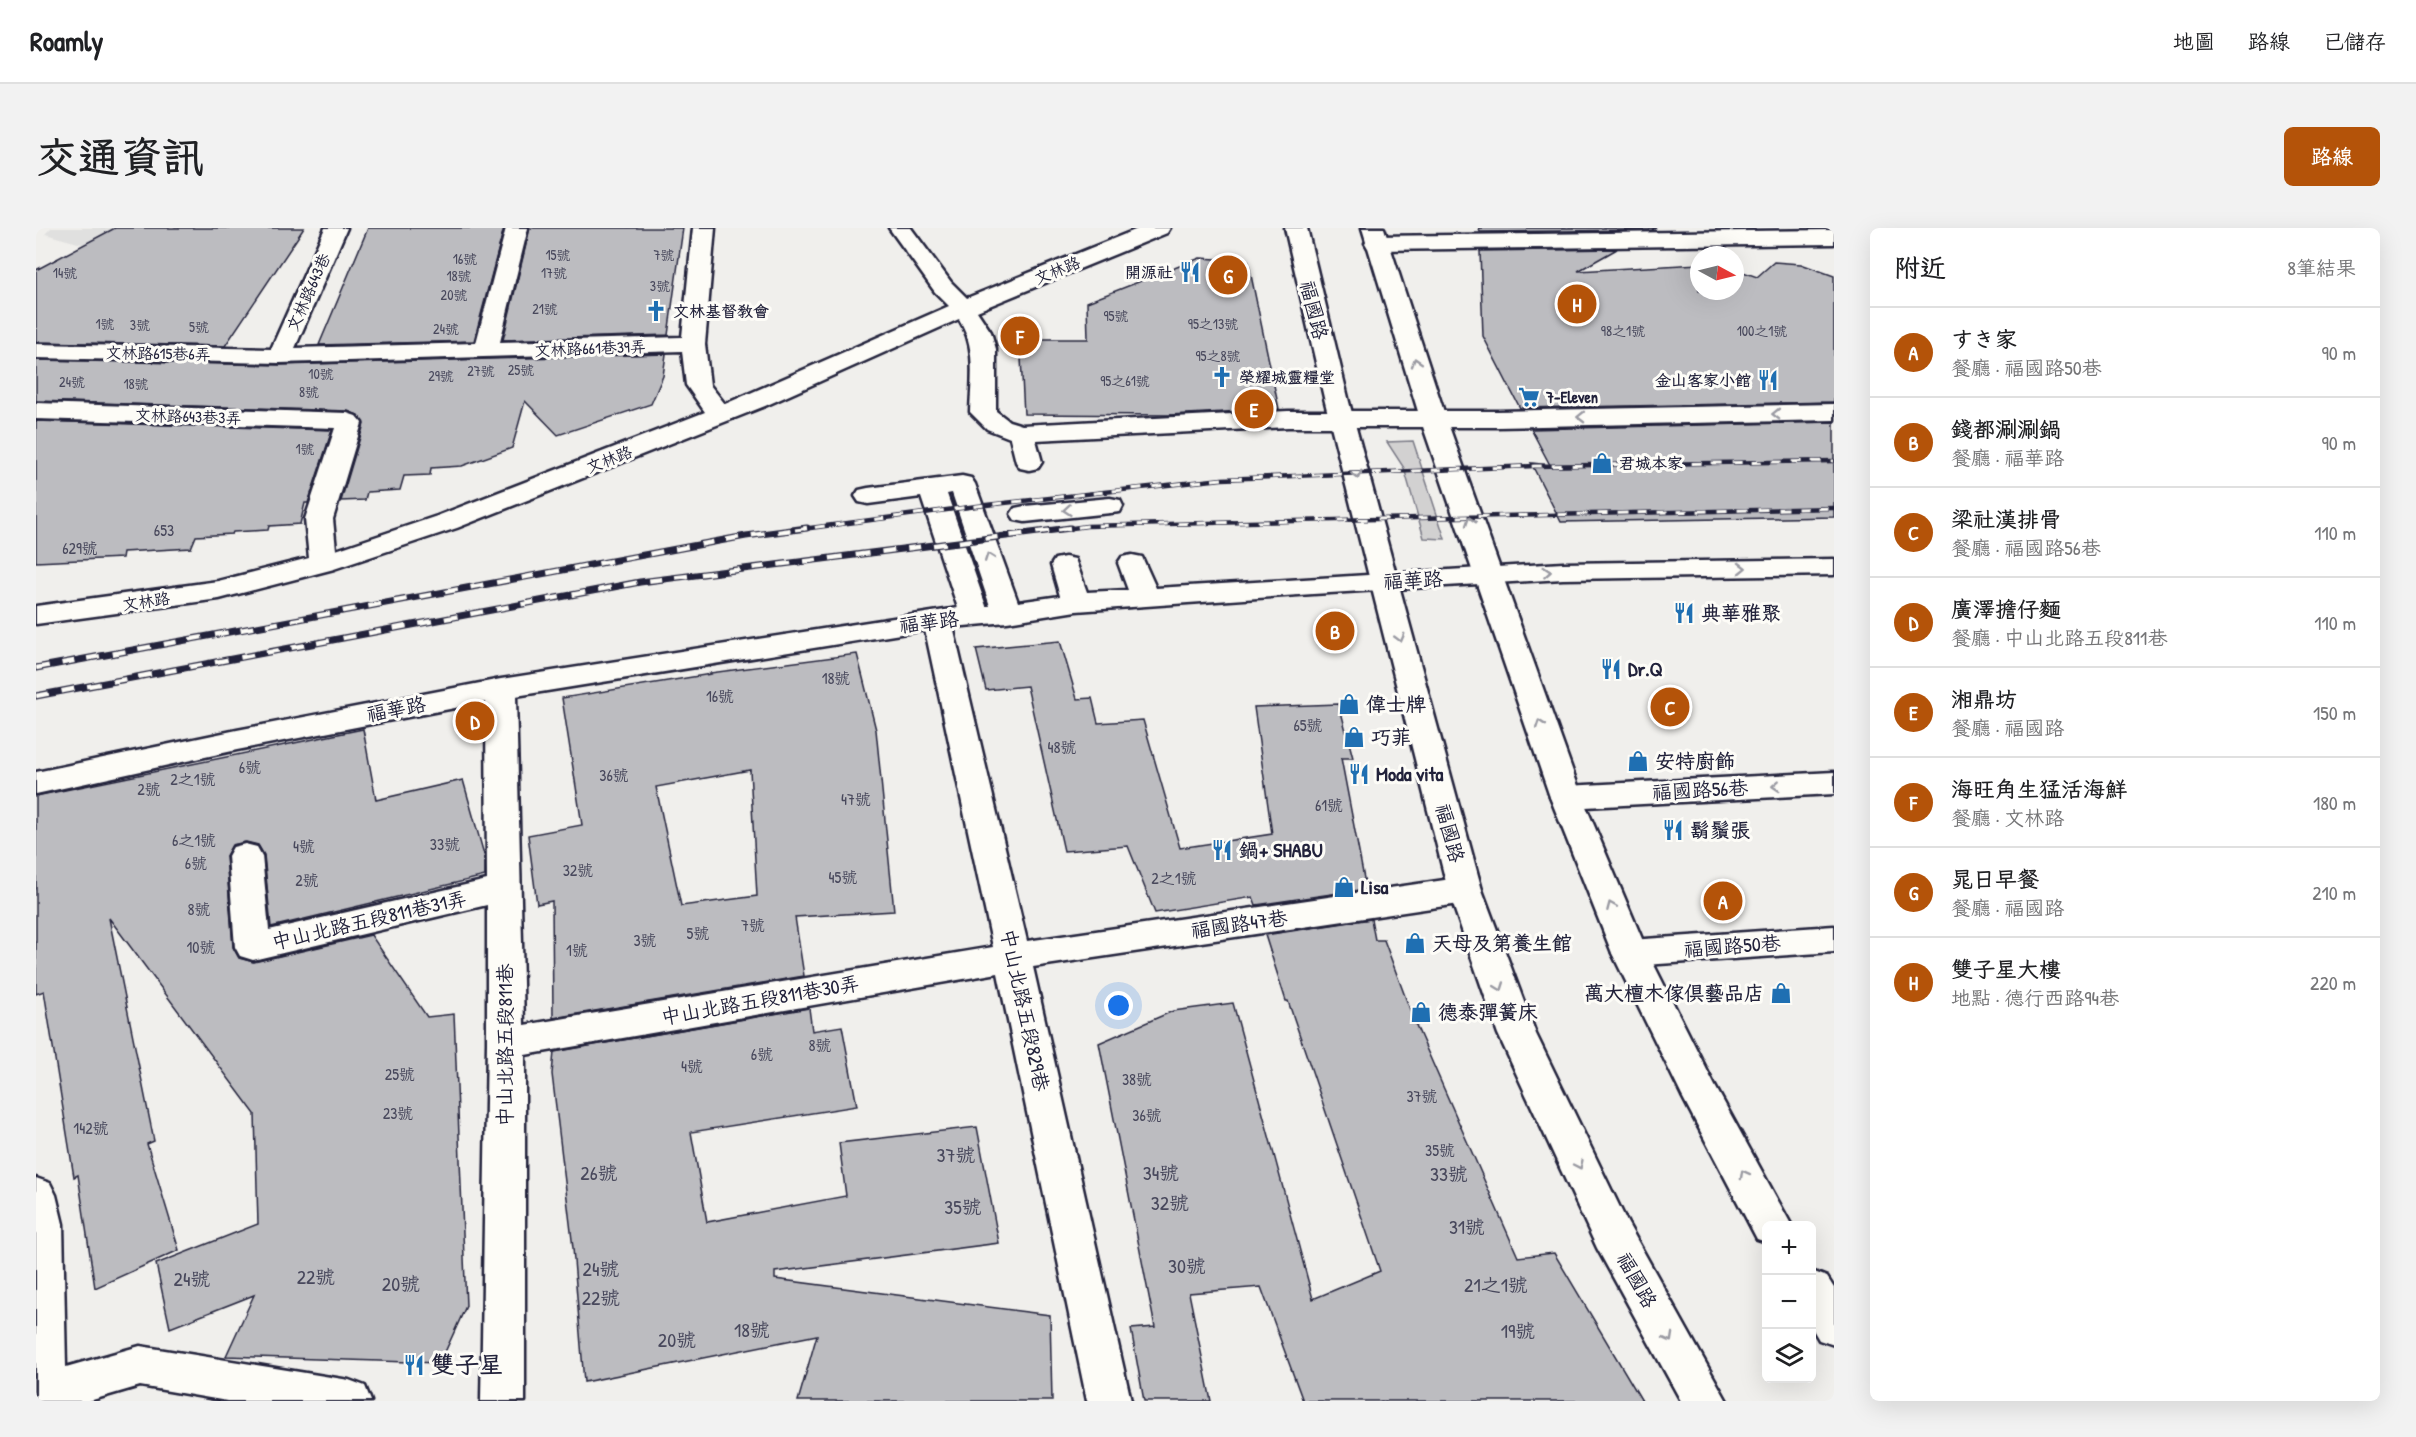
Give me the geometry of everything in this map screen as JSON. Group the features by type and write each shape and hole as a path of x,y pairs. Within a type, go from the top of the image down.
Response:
{"street":[{"name":"文林路643巷","path":"280,356 336,228"},
{"path":"486,351 517,228"},
{"path":"704,228 693,344 698,385 720,415"},
{"path":"900,228 943,287 964,309 978,332 984,349 983,412 993,423 1006,430 1022,433 1288,419 1497,419 1834,412"},
{"name":"文林路","path":"36,615 219,590 324,563 447,522 720,415 964,309 1159,228"},
{"name":"福國路","path":"1296,228 1342,419 1465,890 1517,1034 1612,1235 1705,1401"},
{"path":"1769,1221 1701,1096 1630,953 1566,797 1433,418 1375,235 1686,233 1834,237"},
{"name":"文林路661巷39弄","path":"280,356 693,344"},
{"name":"文林路615巷6弄","path":"36,351 280,356"},
{"name":"文林路643巷3弄","path":"36,411 341,420 349,423 319,519 324,563"},
{"path":"1082,430 1090,455"},
{"path":"1022,433 1029,462"},
{"path":"868,496 962,484 1007,613"},
{"path":"932,487 975,616"},
{"path":"1025,514 1110,506"},
{"path":"1132,563 1144,597"},
{"path":"1065,565 1076,602"},
{"name":"福華路","path":"36,783 237,740 501,689 937,619 1007,613 1076,602 1313,585 1563,571 1834,567"},
{"name":"中山北路五段829巷","path":"937,619 1109,1401"},
{"name":"中山北路五段811巷","path":"501,689 506,1042 503,1401"},
{"name":"福國路56巷","path":"1566,797 1834,783"},
{"name":"中山北路五段811巷31弄","path":"245,856 253,947 503,889"},
{"name":"福國路47巷","path":"1013,957 1465,890"},
{"name":"福國路50巷","path":"1630,953 1834,939"},
{"name":"中山北路五段811巷30弄","path":"506,1042 1013,957"},
{"path":"36,1195 42,1224 45,1397 140,1366 349,1401"},
{"path":"1816,1297 1834,1326"}],"shaded area":[{"path":"51,228 237,228 166,267 45,234"},
{"path":"1413,441 1445,539 1424,538 1404,468 1387,442"}],"building":[{"path":"115,228 304,228 225,346 36,342 36,270"},
{"path":"368,228 504,228 474,341 319,345"},
{"path":"530,228 683,228 668,335 503,340"},
{"path":"1479,228 1656,228 1652,230 1480,232"},
{"path":"1617,249 1578,271 1690,265 1690,300 1744,300 1744,272 1757,277 1774,262 1801,264 1834,276 1834,402 1520,408 1483,336 1480,251"},
{"path":"1200,258 1248,261 1279,409 1169,415 1024,414 1020,339 1088,339 1087,302"},
{"path":"666,354 663,376 651,404 558,435 525,401 512,448 462,466 431,468 430,475 404,476 400,490 367,492 365,500 341,501 364,424 358,415 348,411 36,401 36,360 280,365"},
{"path":"36,421 332,430 308,503 305,503 300,524 269,526 268,530 196,536 191,548 123,552 122,558 36,562"},
{"path":"1834,422 1834,517 1561,522 1531,463 1550,465 1531,429"},
{"path":"1060,641 1077,699 1092,698 1098,723 1143,720 1180,848 1272,834 1254,707 1339,704 1353,758 1341,758 1366,889 1256,905 1253,897 1155,913 1128,846 1064,851 1027,686 986,690 976,649"},
{"path":"857,654 876,730 894,911 795,917 804,976 553,1018 552,901 537,904 528,835 582,825 562,698 710,673","holes":["750,770 757,896 681,906 656,787"]},
{"path":"363,729 376,800 463,780 485,858 485,876 271,927 264,855 258,845 246,842 232,845 226,856 233,947 239,958 254,962 371,935 427,1017 454,1014 466,1306 440,1363 226,1356 254,1295 170,1328 156,1264 258,1224 255,1114 109,918 154,1141 147,1144 179,1250 95,1288 78,1175 74,1177 44,991 36,994 36,796"},
{"path":"1371,919 1375,940 1384,940 1415,1023 1518,1257 1554,1253 1642,1401 1303,1401 1261,1287 1189,1293 1211,1401 1144,1401 1131,1329 1155,1327 1099,1043 1173,1011 1233,1003 1313,1299 1380,1271 1265,935"},
{"path":"809,1008 812,1031 842,1026 857,1106 691,1132 707,1222 846,1196 839,1143 977,1127 999,1243 775,1272 775,1279 1050,1315 1052,1401 798,1401 817,1335 584,1382 573,1248 552,1074 554,1052"}],"railway":[{"path":"795,530 977,506 1222,479 1535,466 1834,461"},
{"path":"1058,530 1087,526 1834,508"},
{"path":"36,668 746,536 807,528"},
{"path":"36,696 640,582 1070,528"}],"place":[{"name":"開源社","path":"1190,272"},
{"name":"晁日早餐","path":"1228,275"},
{"name":"雙子星大樓","path":"1577,304"},
{"name":"文林基督教會","path":"656,311"},
{"name":"海旺角生猛活海鮮","path":"1020,336"},
{"name":"榮耀城靈糧堂","path":"1222,377"},
{"name":"金山客家小館","path":"1768,380"},
{"name":"7-Eleven","path":"1529,397"},
{"name":"湘鼎坊","path":"1254,409"},
{"name":"君城本家","path":"1602,463"},
{"name":"典華雅聚","path":"1684,613"},
{"name":"錢都涮涮鍋","path":"1335,631"},
{"name":"Dr.Q","path":"1611,669"},
{"name":"偉士牌","path":"1349,704"},
{"name":"梁社漢排骨","path":"1670,707"},
{"name":"廣澤擔仔麵","path":"475,721"},
{"name":"巧菲","path":"1354,737"},
{"name":"安特廚飾","path":"1638,761"},
{"name":"Moda vita","path":"1359,774"},
{"name":"鬍鬚張","path":"1673,830"},
{"name":"鍋+ SHABU","path":"1222,850"},
{"name":"Lisa","path":"1344,887"},
{"name":"すき家","path":"1723,901"},
{"name":"天母及第養生館","path":"1415,943"},
{"name":"萬大檀木傢俱藝品店","path":"1781,993"},
{"name":"德泰彈簧床","path":"1421,1012"},
{"name":"雙子星","path":"414,1365"}]}
